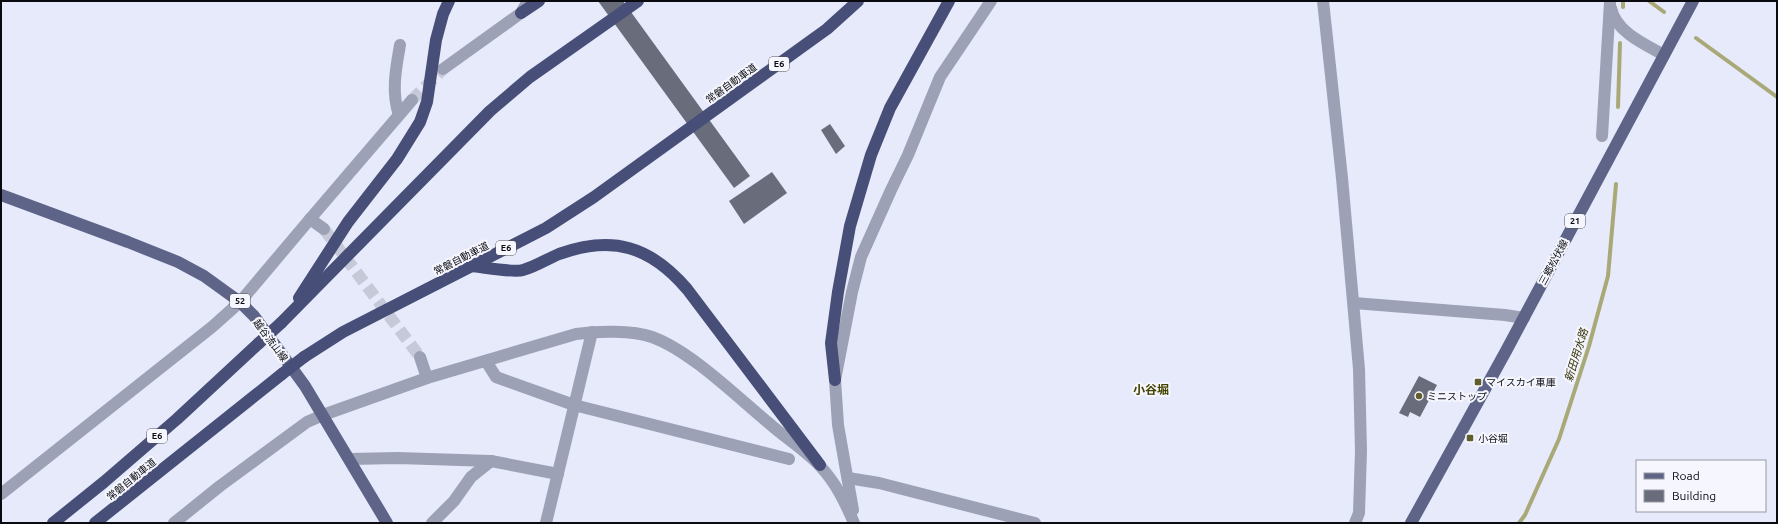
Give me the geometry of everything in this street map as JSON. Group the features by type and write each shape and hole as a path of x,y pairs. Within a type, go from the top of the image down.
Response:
{"highway":[{"path":"283,320 348,222 397,159 420,122 427,102 436,40 443,14 449,1"},
{"path":"521,14 539,1"},
{"name":"常磐自動車道","path":"53,523 104,482 177,419 259,343 490,111 530,77 638,1"},
{"name":"常磐自動車道","path":"95,523 304,357 343,332 546,228 594,197 827,29 858,1"},
{"path":"835,380 831,343 838,292 850,226 874,148 890,108 949,1"},
{"path":"471,266 522,271 559,254 586,246 606,244 635,250 652,257 675,275 687,289 820,466"}],"main road":[{"name":"三郷松伏線","path":"1411,523 1524,318 1693,1"},
{"name":"越谷流山線","path":"1,195 178,262 204,276 240,302 254,316 300,379 387,523"}],"street":[{"path":"444,69 521,14 528,1"},
{"path":"855,523 838,425 835,380 852,292 861,258 908,155 940,77 991,1"},
{"path":"1323,1 1354,303 1359,369 1361,451 1358,514 1355,523"},
{"path":"1610,1 1613,16 1619,26 1638,40 1664,55"},
{"path":"1602,136 1610,1"},
{"path":"399,115 394,102 394,84 400,45"},
{"path":"1,494 212,327 240,302 412,100"},
{"path":"310,219 324,229"},
{"path":"1354,303 1505,315 1524,318"},
{"path":"546,523 592,332"},
{"path":"174,523 220,486 303,425 323,415 427,378 576,334 592,332 635,333 651,337 674,347 820,466 838,489 855,523"},
{"path":"420,357 427,378"},
{"path":"486,361 496,377 574,405 789,459"},
{"path":"349,459 398,458 491,461 558,474"},
{"path":"432,523 454,501 471,476 491,461"},
{"path":"848,478 879,483 1035,523"}],"building":[{"path":"598,1 623,1 750,176 734,188"},
{"path":"830,124 845,146 836,154 821,130"},
{"path":"772,172 787,193 744,224 729,201"},
{"path":"1419,376 1437,385 1420,417 1410,412 1408,417 1399,413"}],"waterway":[{"name":"新田用水路","path":"1623,1 1623,7"},
{"path":"1649,1 1664,12"},
{"path":"1696,38 1777,97"},
{"name":"新田用水路","path":"1618,107 1620,43"},
{"name":"新田用水路","path":"1519,523 1525,515 1559,439 1589,346 1608,276 1616,184"}],"tunnel":[{"path":"412,100 443,69"},
{"path":"324,229 420,357"}],"place":[{"name":"マイスカイ車庫","path":"1478,382"},
{"name":"ミニストップ","path":"1419,396"},
{"name":"小谷堀","path":"1470,438"}],"district":[{"name":"小谷堀","path":"1151,390"}]}
